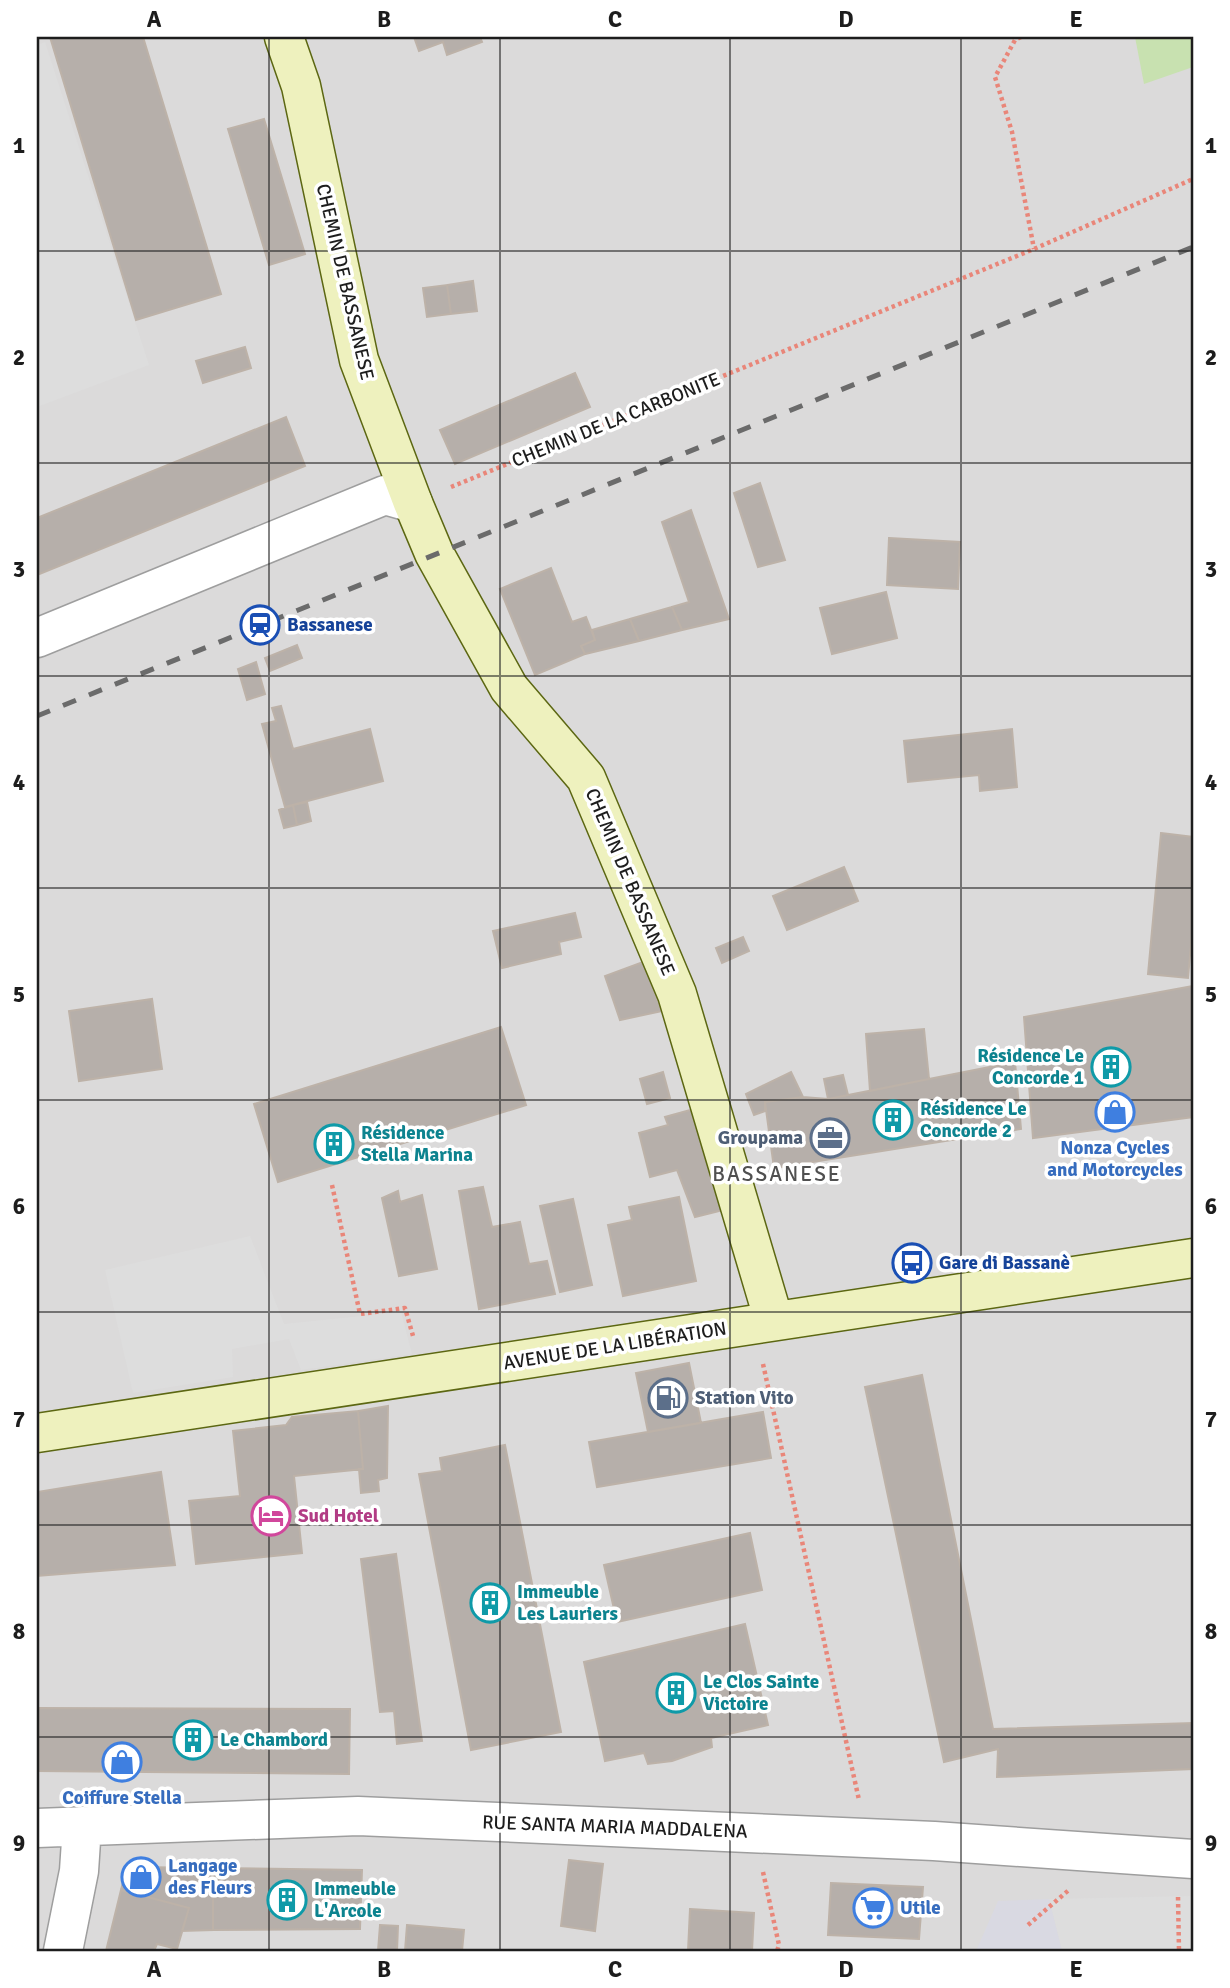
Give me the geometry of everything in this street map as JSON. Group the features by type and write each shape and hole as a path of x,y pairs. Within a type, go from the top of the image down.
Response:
{"street":[{"name":"CHEMIN DE BASSANESE","path":"284,37 301,86 359,360 434,554 509,688 586,778 677,994 760,1323"},
{"path":"37,638 385,495 413,503"},
{"name":"AVENUE DE LA LIBÉRATION","path":"37,1433 1193,1258"},
{"name":"RUE SANTA MARIA MADDALENA","path":"37,1828 358,1816 868,1838 1185,1858"},
{"path":"63,1951 79,1871 82,1826"}],"path":[{"path":"1021,37 1016,40 995,77 1012,132 1034,249"},
{"name":"CHEMIN DE LA CARBONITE","path":"413,503 1034,249 1193,179"},
{"path":"332,1185 360,1314 405,1308 415,1342"},
{"path":"760,1323 765,1371 868,1838"},
{"path":"756,1833 779,1945 777,1951"},
{"path":"1179,1951 1185,1858"},
{"path":"1028,1925 1069,1892"}],"shaded area":[{"path":"37,37 1193,37 1193,1951 37,1951"},
{"path":"45,42 149,365 37,407 37,45"},
{"path":"250,1236 284,1324 401,1312 412,1354 301,1370 289,1339 232,1349 233,1377 133,1393 105,1270"},
{"path":"1193,1896 1193,1951 1062,1951 1049,1899"},
{"path":"1049,1899 1062,1951 976,1951 998,1901"}],"green space":[{"path":"1135,37 1193,37 1193,67 1144,84"}],"building":[{"path":"50,37 143,37 221,294 136,320"},
{"path":"414,37 480,37 482,42 447,55 443,42 419,51"},
{"path":"264,119 305,254 269,265 228,129"},
{"path":"473,281 477,311 451,314 447,285"},
{"path":"447,285 451,314 427,317 423,288"},
{"path":"245,347 251,368 203,383 196,361"},
{"path":"575,373 590,407 455,464 440,430"},
{"path":"286,417 305,466 37,575 37,518"},
{"path":"760,483 785,560 758,567 734,493"},
{"path":"691,510 729,619 682,630 672,607 689,602 662,522"},
{"path":"889,538 960,542 958,589 887,585"},
{"path":"551,568 572,622 586,617 595,640 581,646 585,654 535,675 500,589"},
{"path":"886,592 897,638 832,654 820,608"},
{"path":"672,607 682,630 639,641 630,619"},
{"path":"630,619 639,641 585,654 581,646 595,640 592,630"},
{"path":"297,645 302,658 270,671 265,658"},
{"path":"256,662 265,694 247,700 238,669"},
{"path":"281,706 293,749 370,729 383,781 285,807 262,724 276,721 272,708"},
{"path":"1012,729 1017,787 980,791 979,775 908,782 904,741"},
{"path":"307,802 311,821 297,825 293,805"},
{"path":"293,805 297,825 284,828 279,810"},
{"path":"1161,833 1193,837 1193,922 1188,978 1148,974"},
{"path":"844,867 858,901 787,930 773,896"},
{"path":"575,913 581,937 559,942 561,954 502,968 493,931"},
{"path":"743,937 749,951 722,963 716,948"},
{"path":"643,962 662,1011 620,1020 605,976"},
{"name":"Résidence Le Concorde 1","path":"1193,986 1193,1117 1033,1138 1024,1017"},
{"path":"152,999 162,1069 79,1081 69,1011"},
{"name":"Résidence Stella Marina","path":"501,1027 526,1105 278,1182 254,1104"},
{"path":"924,1029 929,1079 870,1091 866,1034"},
{"name":"Résidence Le Concorde 2","path":"1015,1062 1021,1129 774,1168 765,1102 803,1097 828,1099"},
{"path":"663,1072 670,1098 647,1104 640,1079"},
{"path":"791,1072 803,1097 765,1102 765,1111 754,1115 746,1094"},
{"path":"843,1075 848,1095 828,1099 824,1079"},
{"path":"694,1109 727,1209 695,1217 677,1170 650,1177 639,1133 668,1125 665,1117"},
{"path":"483,1187 492,1227 520,1222 529,1264 547,1261 555,1294 479,1309 459,1191"},
{"path":"398,1191 400,1202 422,1195 437,1269 399,1276 382,1198"},
{"path":"679,1197 696,1281 623,1296 608,1225 632,1220 629,1207"},
{"path":"573,1199 592,1285 560,1292 540,1206"},
{"name":"Station Vito","path":"689,1363 701,1423 648,1432 636,1373"},
{"path":"922,1375 993,1729 1193,1723 1193,1769 997,1777 998,1749 944,1762 865,1387"},
{"path":"388,1406 387,1478 378,1480 379,1491 361,1493 359,1469 363,1469 358,1411"},
{"path":"358,1411 363,1469 294,1476 302,1553 196,1564 189,1501 240,1496 233,1431 286,1425 292,1417"},
{"path":"763,1412 771,1458 597,1487 589,1442"},
{"name":"Immeuble Les Lauriers","path":"505,1445 561,1732 471,1750 419,1474 442,1471 440,1458"},
{"path":"161,1472 175,1565 37,1576 37,1492"},
{"path":"750,1533 762,1590 617,1622 604,1565"},
{"path":"396,1554 422,1741 397,1744 394,1711 380,1712 361,1559"},
{"name":"Le Clos Sainte Victoire","path":"745,1624 768,1725 711,1738 712,1747 672,1761 648,1764 644,1753 605,1761 584,1662"},
{"name":"Le Chambord","path":"37,1708 350,1709 349,1774 37,1771"},
{"path":"569,1860 603,1864 595,1931 561,1926"},
{"path":"133,1867 213,1868 213,1930 182,1931 189,1908 121,1890 125,1874"},
{"name":"Immeuble L'Arcole","path":"213,1868 362,1870 360,1929 213,1930"},
{"path":"831,1883 923,1887 919,1939 828,1935"},
{"path":"121,1890 189,1908 177,1949 157,1944 154,1951 106,1951"},
{"path":"690,1909 754,1913 752,1951 688,1951"},
{"path":"380,1925 398,1926 397,1951 378,1951"},
{"path":"407,1925 464,1930 462,1951 405,1951"}],"railway":[{"path":"37,716 1193,247"}],"place":[{"name":"Bassanese","path":"260,625"},
{"name":"Résidence Le Concorde 1","path":"1111,1067"},
{"name":"Nonza Cycles and Motorcycles","path":"1115,1112"},
{"name":"Résidence Le Concorde 2","path":"893,1120"},
{"name":"Groupama","path":"830,1138"},
{"name":"Résidence Stella Marina","path":"334,1144"},
{"name":"Gare di Bassanè","path":"912,1263"},
{"name":"Station Vito","path":"668,1398"},
{"name":"Sud Hotel","path":"271,1516"},
{"name":"Immeuble Les Lauriers","path":"490,1603"},
{"name":"Le Clos Sainte Victoire","path":"676,1693"},
{"name":"Le Chambord","path":"193,1740"},
{"name":"Coiffure Stella","path":"122,1762"},
{"name":"Langage des Fleurs","path":"141,1877"},
{"name":"Immeuble L'Arcole","path":"287,1900"},
{"name":"Utile","path":"873,1908"}],"district":[{"name":"BASSANESE","path":"777,1174"}]}
